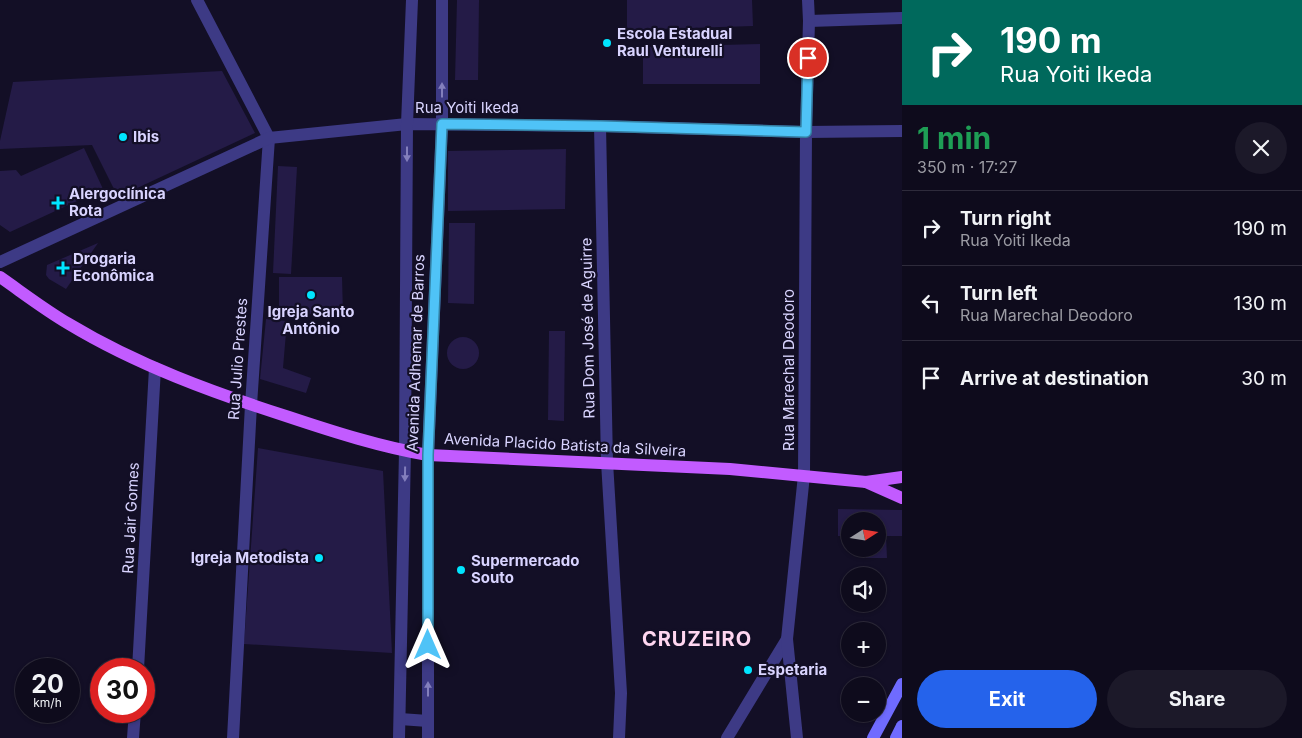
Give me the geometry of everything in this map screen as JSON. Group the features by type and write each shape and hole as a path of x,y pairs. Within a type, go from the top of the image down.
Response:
{"main road":[{"name":"Avenida Placido Batista da Silveira","path":"0,277 69,324 155,368 251,405 328,430 405,451 428,455 730,469 866,482 902,477"},
{"name":"Avenida Placido Batista da Silveira","path":"866,482 902,498"}],"street":[{"path":"197,0 269,138"},
{"name":"Avenida Adhemar de Barros","path":"399,738 405,451 407,124 412,0"},
{"name":"Avenida Adhemar de Barros","path":"428,738 428,455 442,124 442,0"},
{"name":"Rua Marechal Deodoro","path":"798,738 786,639 804,475 808,0"},
{"path":"809,21 902,18"},
{"name":"Rua Yoiti Ikeda","path":"0,262 269,138 407,124 600,126 806,132 902,130"},
{"name":"Rua Dom José de Aguirre","path":"600,126 607,462 621,693 619,738"},
{"name":"Rua Julio Prestes","path":"233,738 251,405 269,138"},
{"name":"Rua Jair Gomes","path":"139,658 155,368"},
{"path":"727,738 786,639"},
{"path":"873,738 902,684"},
{"path":"400,720 428,721"},
{"path":"133,738 134,723"},
{"path":"896,738 902,726"}],"building":[{"path":"457,0 479,0 478,80 455,80"},
{"path":"627,0 752,0 753,26 627,30"},
{"path":"760,44 760,84 643,84 643,47"},
{"name":"Ibis","path":"222,71 255,133 118,197 92,145 0,149 0,141 13,82"},
{"path":"84,148 103,189 10,232 0,225 0,171 16,170 21,176"},
{"path":"566,149 565,209 448,211 448,151"},
{"path":"278,166 297,167 291,274 273,273"},
{"path":"449,223 475,223 474,304 448,303"},
{"name":"Drogaria Econômica","path":"98,243 66,289 49,279 46,275 47,265"},
{"name":"Igreja Santo Antônio","path":"279,277 342,277 343,314 279,314"},
{"path":"266,319 287,321 283,368 311,378 306,393 260,379"},
{"path":"549,331 565,331 564,421 548,420"},
{"path":"463,337 475,341 479,353 475,365 463,369 451,365 447,353 451,341"},
{"name":"Igreja Metodista","path":"258,448 383,471 392,653 244,644"},
{"path":"838,509 902,510 902,536 886,536 886,512 841,512 841,536 838,536"}],"place":[{"name":"Escola Estadual Raul Venturelli","path":"607,43"},
{"name":"Ibis","path":"123,137"},
{"name":"Alergoclínica Rota","path":"58,203"},
{"name":"Drogaria Econômica","path":"63,268"},
{"name":"Igreja Santo Antônio","path":"311,295"},
{"name":"Igreja Metodista","path":"319,558"},
{"name":"Supermercado Souto","path":"461,570"},
{"name":"Espetaria","path":"748,670"}],"district":[{"name":"CRUZEIRO","path":"697,639"}],"route":[{"path":"428,645 428,455 442,124 806,132 808,58"}]}
